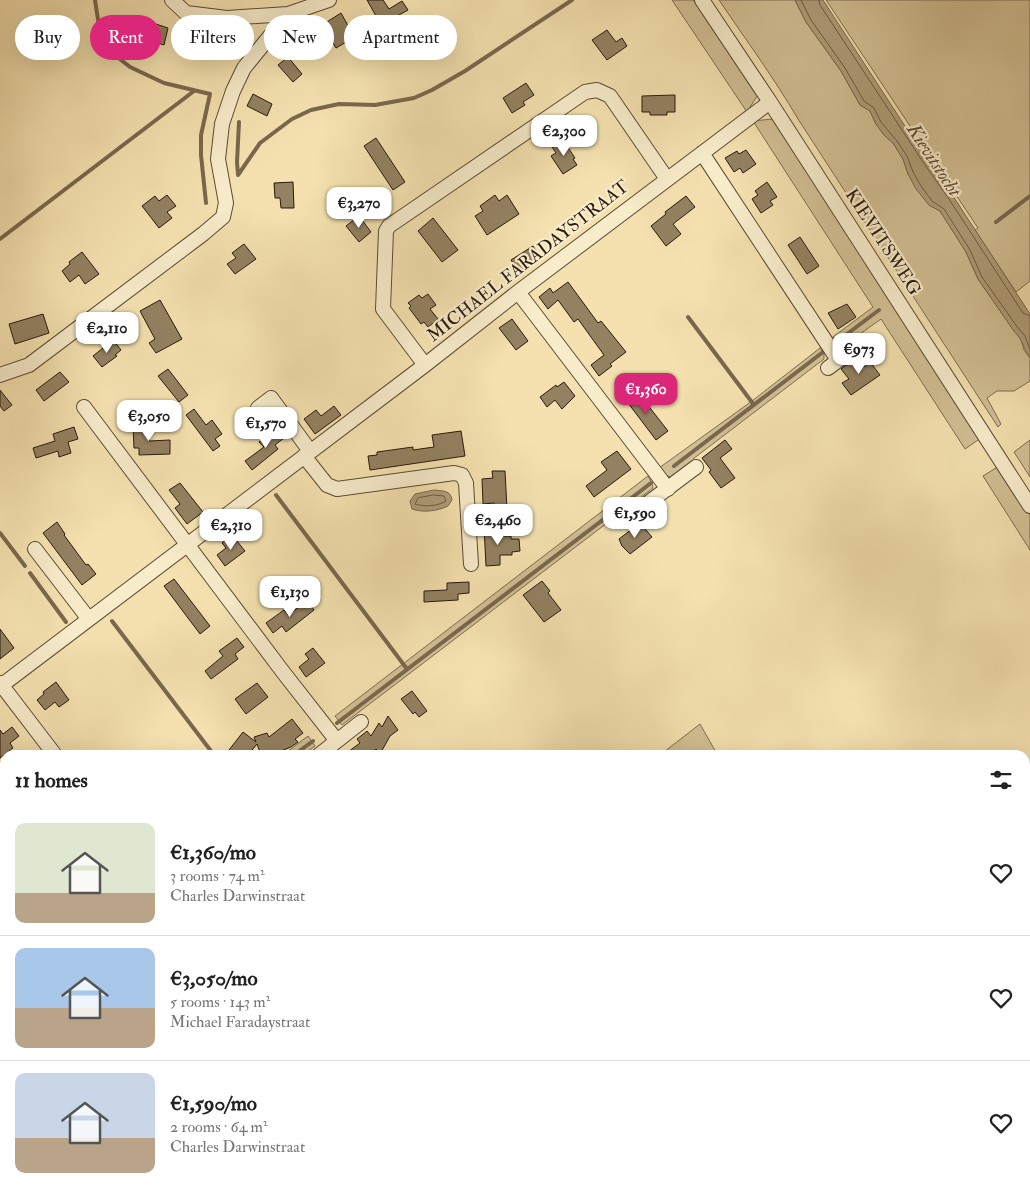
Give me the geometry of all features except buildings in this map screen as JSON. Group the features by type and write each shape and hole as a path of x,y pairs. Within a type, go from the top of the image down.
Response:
{"street":[{"path":"172,0 186,12 227,18 288,14 329,0"},
{"name":"KIEVITSWEG","path":"702,0 770,102 1030,506"},
{"path":"0,375 29,365 203,234 223,216 226,203 218,159 222,124 233,91 244,68 288,14"},
{"path":"425,365 382,309 386,231 389,226 585,92 597,90 610,96 667,179"},
{"name":"MICHAEL FARADAYSTRAAT","path":"1,684 425,365 518,292 770,102"},
{"path":"702,153 833,364 864,341"},
{"path":"518,292 668,489"},
{"path":"258,408 271,398 327,485 337,490 454,473 462,475 466,483 471,564"},
{"path":"84,407 337,741"},
{"path":"636,512 696,467"},
{"path":"35,548 88,618"},
{"path":"1,684 51,750"},
{"path":"325,750 361,722"}],"shaded area":[{"path":"672,0 693,0 757,96 747,112"},
{"path":"719,0 795,0 806,22 841,71 860,105 870,111 876,124 893,143 903,159 908,174 929,205 940,211 966,252 978,279 1021,339 1024,350 1030,358 1030,381 1014,391 997,391 987,398 1001,424 998,427 779,89"},
{"path":"826,0 1030,0 1030,281 1016,292 975,230 978,228"},
{"path":"772,119 981,438 965,449 881,319 846,344 840,346 833,337 873,307 753,121"},
{"path":"820,348 824,354 824,359 693,459 695,461 673,478 665,475 659,468 752,401"},
{"path":"1030,440 1030,477 1014,452"},
{"path":"999,466 1030,515 1030,550 983,476"},
{"path":"648,476 653,488 342,725 335,716"},
{"path":"700,724 715,750 666,750"},
{"path":"308,736 315,746 310,750 290,750"}],"water":[{"path":"795,0 823,0 927,160 953,196 1030,314 1030,358 1019,338 978,279 966,252 940,211 929,205 916,189 903,159 893,143 876,124 870,111 860,105 841,71 806,22"},
{"path":"434,490 450,494 452,500 448,506 430,511 412,509 410,501 415,494"}],"waterway":[{"path":"95,0 102,45 130,67 164,83 210,94 201,135 206,203"},
{"path":"239,122 238,175 260,143 292,119 311,110 339,104 375,105 414,98 465,71 572,0"},
{"path":"0,239 194,91"},
{"path":"996,222 1030,196"},
{"path":"839,340 879,310"},
{"path":"688,317 754,405"},
{"path":"674,466 823,352"},
{"path":"337,723 651,483"},
{"path":"276,495 407,669"},
{"path":"0,533 25,566"},
{"path":"30,573 66,622"},
{"path":"112,621 210,750"},
{"path":"301,750 313,741"}],"water label":[{"name":"Kievitstocht","path":"934,160"}]}
